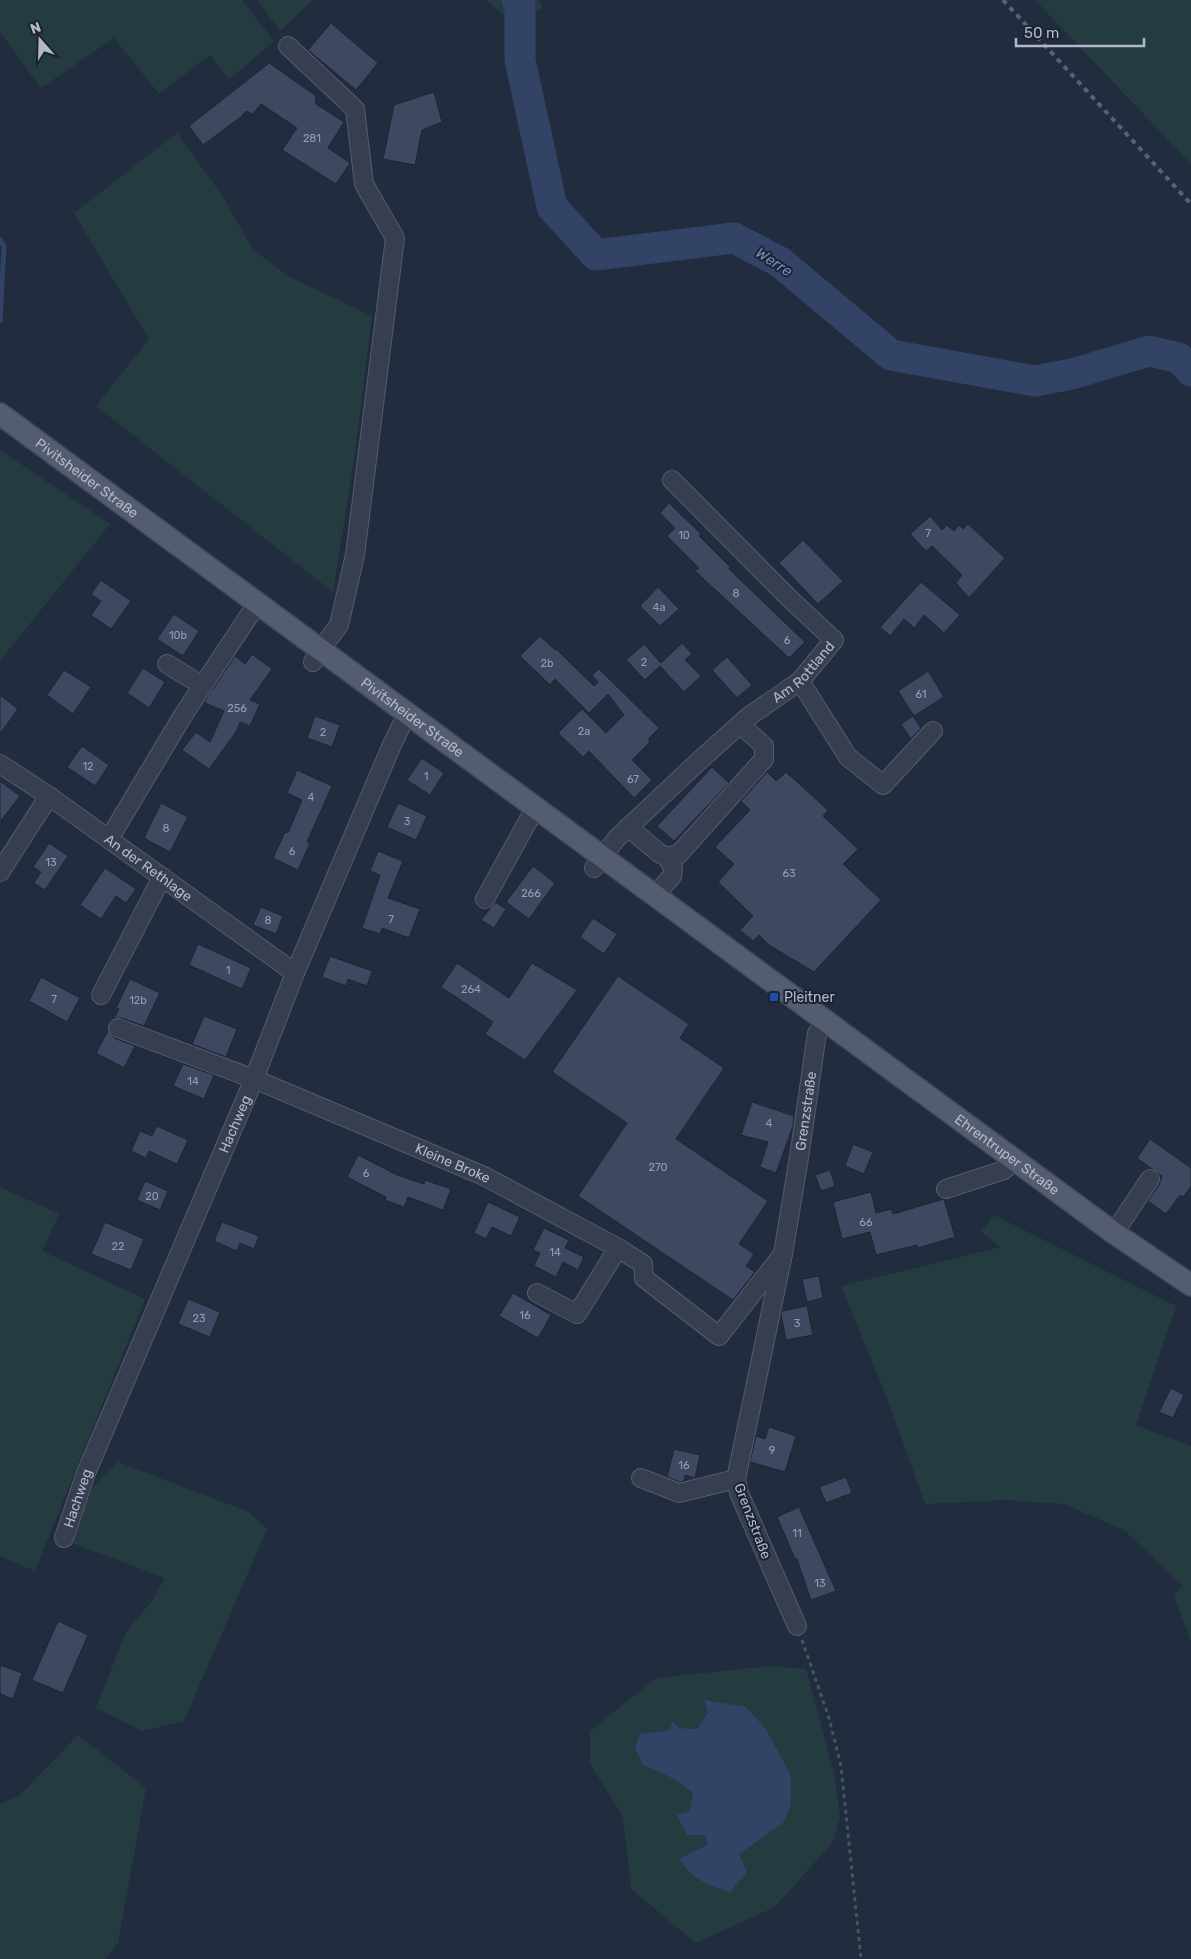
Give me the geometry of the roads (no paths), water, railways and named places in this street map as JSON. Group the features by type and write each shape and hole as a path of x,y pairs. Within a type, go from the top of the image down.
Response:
{"main road":[{"name":"Pivitsheider Straße","path":"0,414 258,602 317,655 410,714 537,808 599,862 656,894 826,1021"},
{"name":"Ehrentruper Straße","path":"826,1021 1114,1233 1191,1285"}],"street":[{"path":"288,46 355,109 364,184 395,238 355,555 339,625 317,655"},
{"name":"Am Rottland","path":"599,862 628,827 740,724 800,681 834,640 789,598 672,480"},
{"path":"109,839 182,717 258,602"},
{"path":"167,664 203,686"},
{"path":"800,681 848,757 883,785 933,730"},
{"name":"Hachweg","path":"64,1538 86,1473 254,1079 295,973 391,746 401,726 410,714"},
{"path":"628,827 659,854 667,857 679,854 764,759 764,746 740,724"},
{"name":"An der Rethlage","path":"0,764 49,796 295,973"},
{"path":"0,872 49,796"},
{"path":"485,900 537,808"},
{"path":"656,894 672,876 674,868 667,857"},
{"path":"101,995 162,877"},
{"name":"Grenzstraße","path":"797,1626 739,1493 736,1479 783,1254 817,1033 826,1021"},
{"name":"Kleine Broke","path":"118,1028 254,1079 484,1176 618,1248 643,1264 644,1278 719,1336 783,1254"},
{"path":"946,1189 1004,1170 1014,1159"},
{"path":"1114,1233 1150,1179"},
{"path":"537,1293 577,1314 618,1248"},
{"path":"641,1478 679,1493 736,1479"}],"water":[{"path":"704,1700 746,1707 766,1729 791,1776 791,1805 783,1823 739,1854 747,1872 730,1892 701,1881 679,1859 707,1845 705,1835 687,1835 677,1815 689,1812 693,1793 672,1778 643,1765 635,1748 640,1734 670,1730 672,1721 680,1728 697,1729 708,1713"}],"waterway":[{"name":"Werre","path":"517,0 520,5 520,60 552,207 596,255 734,238 780,262 891,355 1035,381 1072,374 1149,351 1179,358 1191,371"},
{"path":"0,240 4,246 0,321"}],"railway":[{"path":"1003,0 1191,204"}],"place":[{"name":"Pleitner","path":"774,997"}]}
